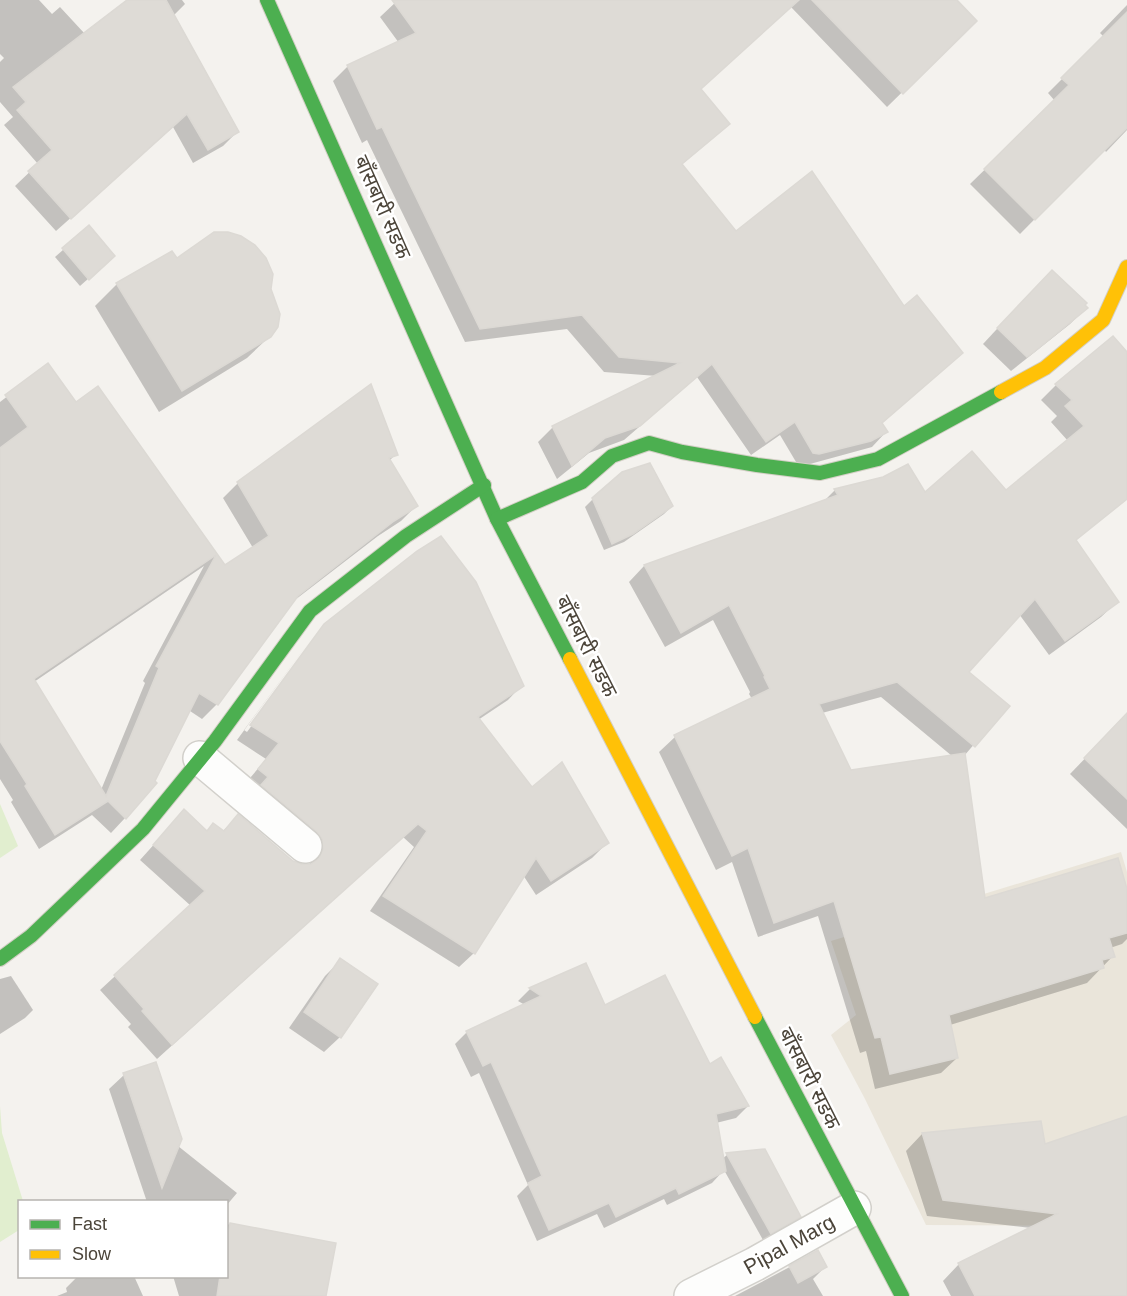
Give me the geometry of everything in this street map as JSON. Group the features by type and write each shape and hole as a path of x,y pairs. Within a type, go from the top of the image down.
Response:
{"main road":[{"name":"बाँसबारी सडक","path":"267,0 484,485 497,519 854,1208 902,1296"},
{"path":"497,519 582,482 612,456 649,443 682,452 820,473 878,459 1045,368 1103,320 1127,267"},
{"path":"0,959 31,936 143,829 200,758 310,611 406,536 484,485"}],"street":[{"path":"200,758 305,846"},
{"name":"Pipal Marg","path":"692,1296 755,1264 854,1208"}],"shaded area":[{"path":"1121,852 1127,872 1127,1255 1107,1226 926,1225 831,1035 856,1015 831,941"}],"green space":[{"path":"0,804 18,846 0,858"},
{"path":"0,1106 2,1133 23,1200 18,1200 18,1231 0,1242"}],"building":[{"path":"127,0 166,0 239,132 208,150 187,114 71,219 28,171 52,150 17,110 26,102 13,87"},
{"path":"392,0 799,0 701,89 730,124 682,164 736,231 812,171 904,306 917,295 963,353 882,423 888,432 871,441 819,454 813,453 795,422 766,442 712,364 640,426 605,438 572,466 552,426 680,363 619,357 582,315 480,329 382,127 377,129 347,65 416,33"},
{"path":"812,0 957,0 977,21 903,94"},
{"path":"1127,12 1127,128 1035,220 984,169 1069,85 1061,78"},
{"path":"89,225 115,256 89,280 62,248"},
{"path":"214,232 228,232 241,236 255,245 266,258 273,274 271,289 280,314 278,327 271,337 182,391 116,283 172,251 177,258"},
{"path":"1052,270 1087,303 1085,305 1088,308 1027,357 997,328"},
{"path":"1113,336 1127,352 1127,499 1076,540 1119,602 1065,641 1035,599 969,672 1010,706 975,747 897,682 819,704 851,770 965,753 985,898 1118,858 1127,889 1127,933 1109,938 1115,957 1102,960 1104,968 949,1015 958,1058 890,1074 881,1037 875,1038 834,901 774,923 748,848 732,856 674,735 770,689 765,676 729,605 681,633 644,565 838,495 834,489 883,477 908,464 925,492 972,451 1006,490 1084,426 1065,406 1072,400 1055,384"},
{"path":"48,363 76,402 98,386 225,565 269,536 237,482 371,384 398,455 389,458 418,506 394,521 298,596 218,705 199,693 155,781 157,783 126,819 108,801 55,835 0,741 0,448 28,427 5,395","holes":["216,555 156,666 159,668 106,796 34,679"]},
{"path":"650,463 673,506 633,534 612,544 592,498 622,472"},
{"path":"441,536 476,582 524,686 478,717 532,787 562,762 609,843 551,881 536,858 475,954 383,896 427,831 418,824 172,1045 114,975 205,891 153,845 184,809 207,831 213,823 224,831 238,814 293,861 311,864 319,858 323,849 322,839 317,832 261,785 268,777 258,769 279,743 250,725 324,624 417,551"},
{"path":"1127,713 1127,799 1084,758"},
{"path":"340,958 378,984 341,1038 304,1012"},
{"path":"586,963 605,1005 665,975 710,1064 721,1057 749,1106 716,1114 726,1171 679,1194 676,1188 616,1217 609,1203 549,1230 528,1183 542,1176 491,1062 483,1066 466,1031 541,996 529,988"},
{"path":"156,1062 182,1139 162,1188 123,1073"},
{"path":"1127,1116 1127,1296 975,1296 958,1263 1057,1214 943,1200 922,1133 1041,1121 1045,1144"},
{"path":"765,1149 801,1217 771,1234 726,1153"},
{"path":"230,1223 336,1243 326,1296 217,1296 220,1278 228,1278"},
{"path":"818,1250 827,1267 798,1283 789,1266"}],"traffic: fast":[{"path":"267,0 497,519 570,659"},
{"path":"497,519 582,482 612,456 649,443 682,452 820,473 878,459 1001,392"},
{"path":"0,959 31,936 143,829 215,741 310,611 406,536 484,485"},
{"path":"755,1017 902,1296"}],"traffic: slow":[{"path":"1001,392 1045,368 1103,320 1127,267"},
{"path":"570,659 755,1017"}]}
